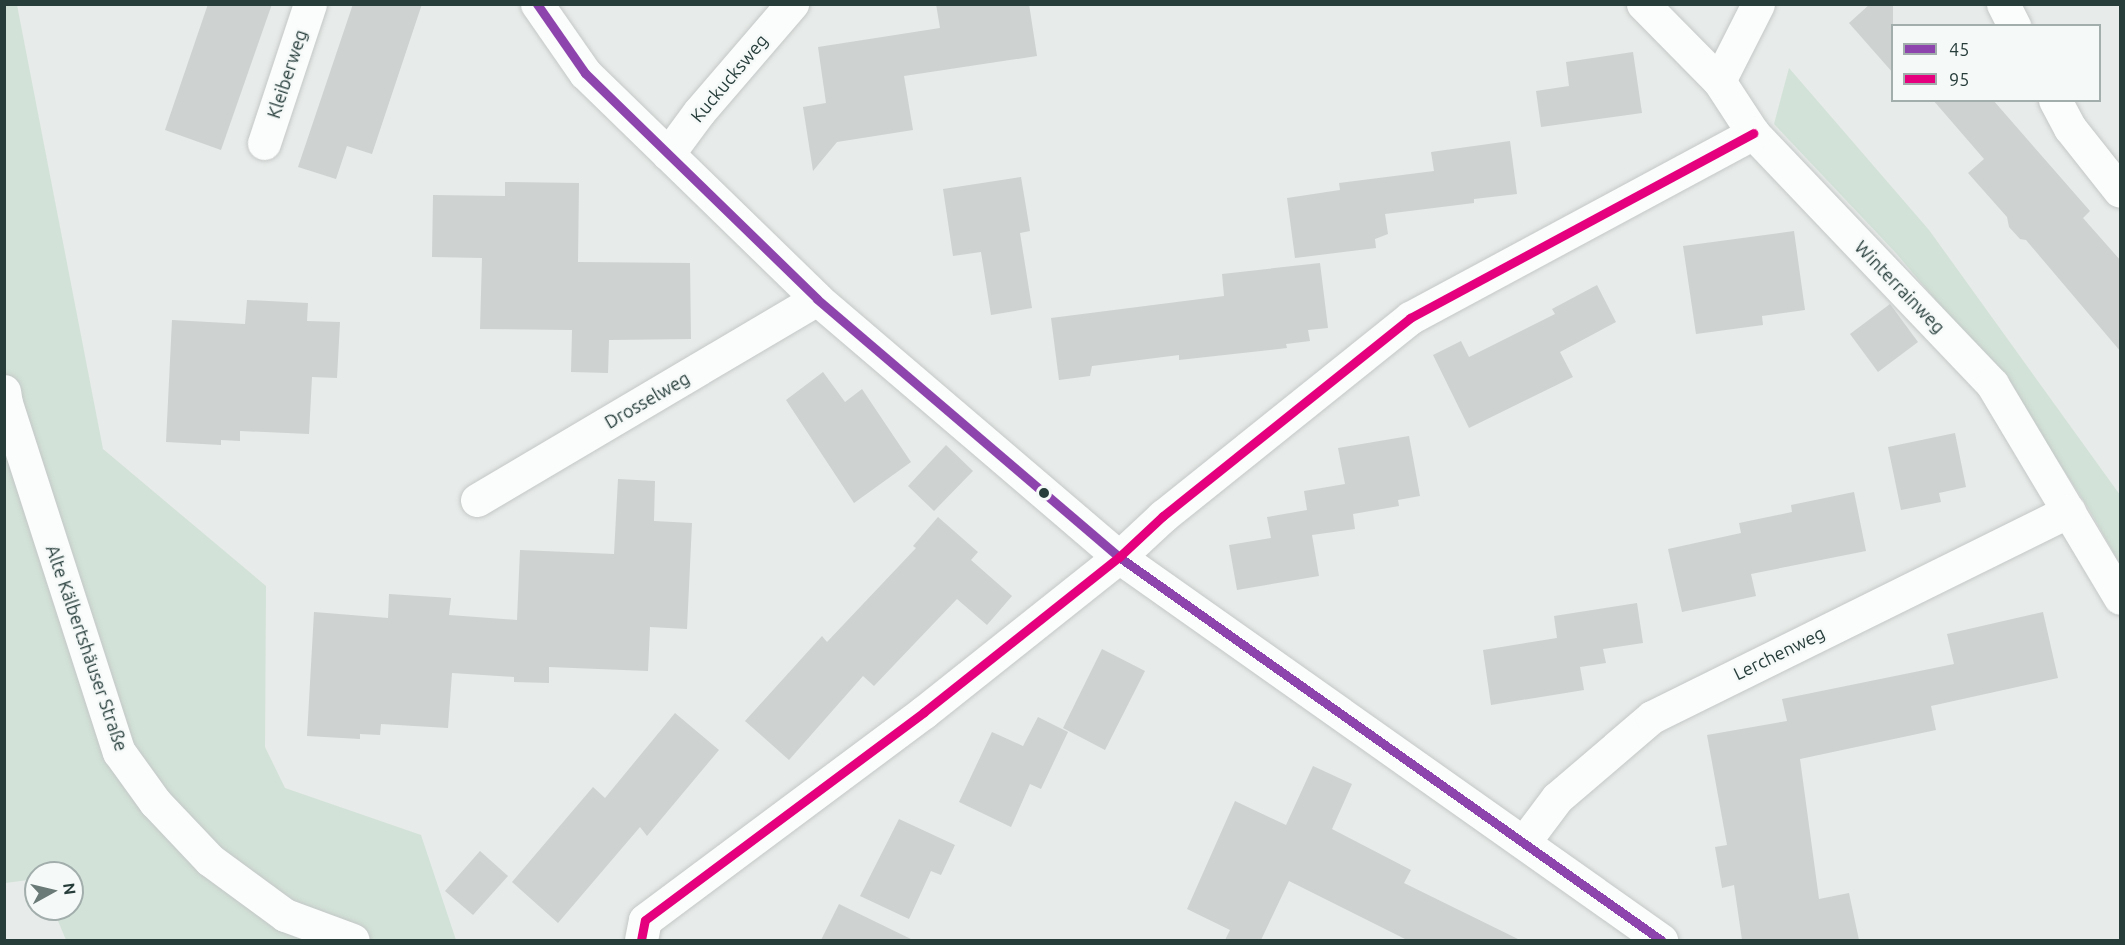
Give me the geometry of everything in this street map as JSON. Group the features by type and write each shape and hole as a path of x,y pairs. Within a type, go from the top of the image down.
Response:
{"street":[{"name":"Kleiberweg","path":"264,143 310,4"},
{"path":"537,4 585,73 817,299 1119,557 1661,940"},
{"name":"Kuckucksweg","path":"668,154 699,112 792,4"},
{"name":"Winterrainweg","path":"1643,4 1719,81 1753,133 1992,384 2121,598"},
{"path":"1719,81 1758,4"},
{"path":"2003,4 2013,24"},
{"path":"2056,102 2070,128 2121,191"},
{"path":"640,940 645,920 924,711 1119,557 1163,516 1410,318 1753,133"},
{"name":"Drosselweg","path":"477,500 817,299"},
{"name":"Alte Kälbertshäuser Straße","path":"4,391 119,752 155,802 210,860 285,915 353,940"},
{"name":"Lerchenweg","path":"1524,842 1557,798 1652,717 2069,512"}],"shaded area":[{"path":"4,5 17,5 103,449 266,586 265,747 285,788 421,835 456,940 66,940 58,921 84,921 84,861 24,861 24,881 5,883"},
{"path":"1789,68 1929,230 2120,495 2120,564 2087,506 2008,385 1895,252 1774,124"}],"building":[{"path":"208,4 272,4 221,150 165,130"},
{"path":"353,4 422,4 372,154 347,146 336,179 298,167"},
{"path":"936,4 1029,4 1037,56 904,76 913,130 837,142 813,171 803,107 826,103 818,47 940,28"},
{"path":"1870,4 1893,4 1891,71 1849,23"},
{"path":"1633,52 1642,113 1541,127 1536,91 1569,86 1566,62"},
{"path":"1935,102 1995,102 2090,211 2083,218 2121,261 2121,352 2026,240 2020,239 2009,227 2007,217 1968,173 1984,159"},
{"path":"1510,141 1517,194 1474,199 1474,203 1385,214 1388,234 1375,239 1376,248 1295,258 1287,198 1340,190 1339,183 1434,171 1431,152"},
{"path":"1021,177 1030,231 1020,233 1032,308 991,315 981,252 953,256 943,189"},
{"path":"505,182 579,183 578,262 690,263 691,339 609,340 608,373 571,372 572,330 480,329 482,258 432,257 433,195 505,196"},
{"path":"1794,231 1805,310 1762,316 1763,325 1696,334 1683,246"},
{"path":"1320,263 1328,328 1308,330 1310,341 1286,344 1287,348 1179,360 1179,355 1092,366 1090,376 1059,380 1051,318 1224,296 1222,274"},
{"path":"1597,285 1616,322 1560,352 1573,377 1469,428 1433,355 1461,341 1469,357 1555,314 1552,309"},
{"path":"247,300 308,303 307,321 340,322 337,378 312,377 309,434 240,431 240,441 221,440 221,445 166,442 172,320 245,324"},
{"path":"1890,304 1918,342 1878,372 1850,334"},
{"path":"823,372 845,402 862,389 911,462 854,503 786,400"},
{"path":"1955,433 1966,487 1939,493 1941,502 1901,510 1888,447"},
{"path":"1409,436 1420,496 1398,500 1399,506 1353,514 1355,529 1312,535 1319,576 1237,590 1229,545 1271,538 1267,517 1307,510 1304,491 1345,484 1338,448"},
{"path":"946,445 973,471 934,511 908,486"},
{"path":"618,479 655,481 654,521 692,523 687,629 650,627 648,671 549,667 549,683 514,682 514,677 452,673 448,728 381,724 380,735 360,734 360,739 307,736 314,612 388,618 389,594 451,598 449,615 517,620 520,550 614,554"},
{"path":"1854,492 1866,551 1751,574 1756,596 1682,612 1668,549 1741,533 1739,523 1792,512 1791,505"},
{"path":"938,517 978,552 971,560 1012,596 987,625 957,599 874,686 863,676 789,760 745,721 822,636 827,642 916,548 913,546"},
{"path":"1637,603 1643,643 1603,649 1606,663 1580,667 1584,690 1491,705 1483,650 1557,638 1554,616"},
{"path":"2043,612 2058,678 1931,706 1936,730 1800,759 1819,899 1849,893 1859,940 1742,940 1734,885 1722,888 1715,847 1727,845 1707,735 1787,721 1782,699 1954,664 1947,634"},
{"path":"1102,649 1145,671 1105,750 1063,728"},
{"path":"675,713 719,750 647,836 640,827 558,923 512,882 593,787 605,798"},
{"path":"1038,717 1068,732 1041,789 1030,784 1011,827 959,802 992,732 1023,746"},
{"path":"1313,766 1352,784 1332,829 1411,870 1404,883 1520,940 1407,940 1289,881 1261,940 1225,940 1230,930 1187,909 1235,801 1286,825"},
{"path":"899,819 955,845 941,875 931,871 909,919 860,896"},
{"path":"480,851 508,876 473,915 445,891"},
{"path":"839,904 913,940 821,940"}],"transit line":[{"name":"45","path":"537,4 585,73 817,299 1119,557 1661,940"},
{"name":"95","path":"641,940 645,920 924,712 1119,557 1163,516 1410,318 1753,133"}]}
